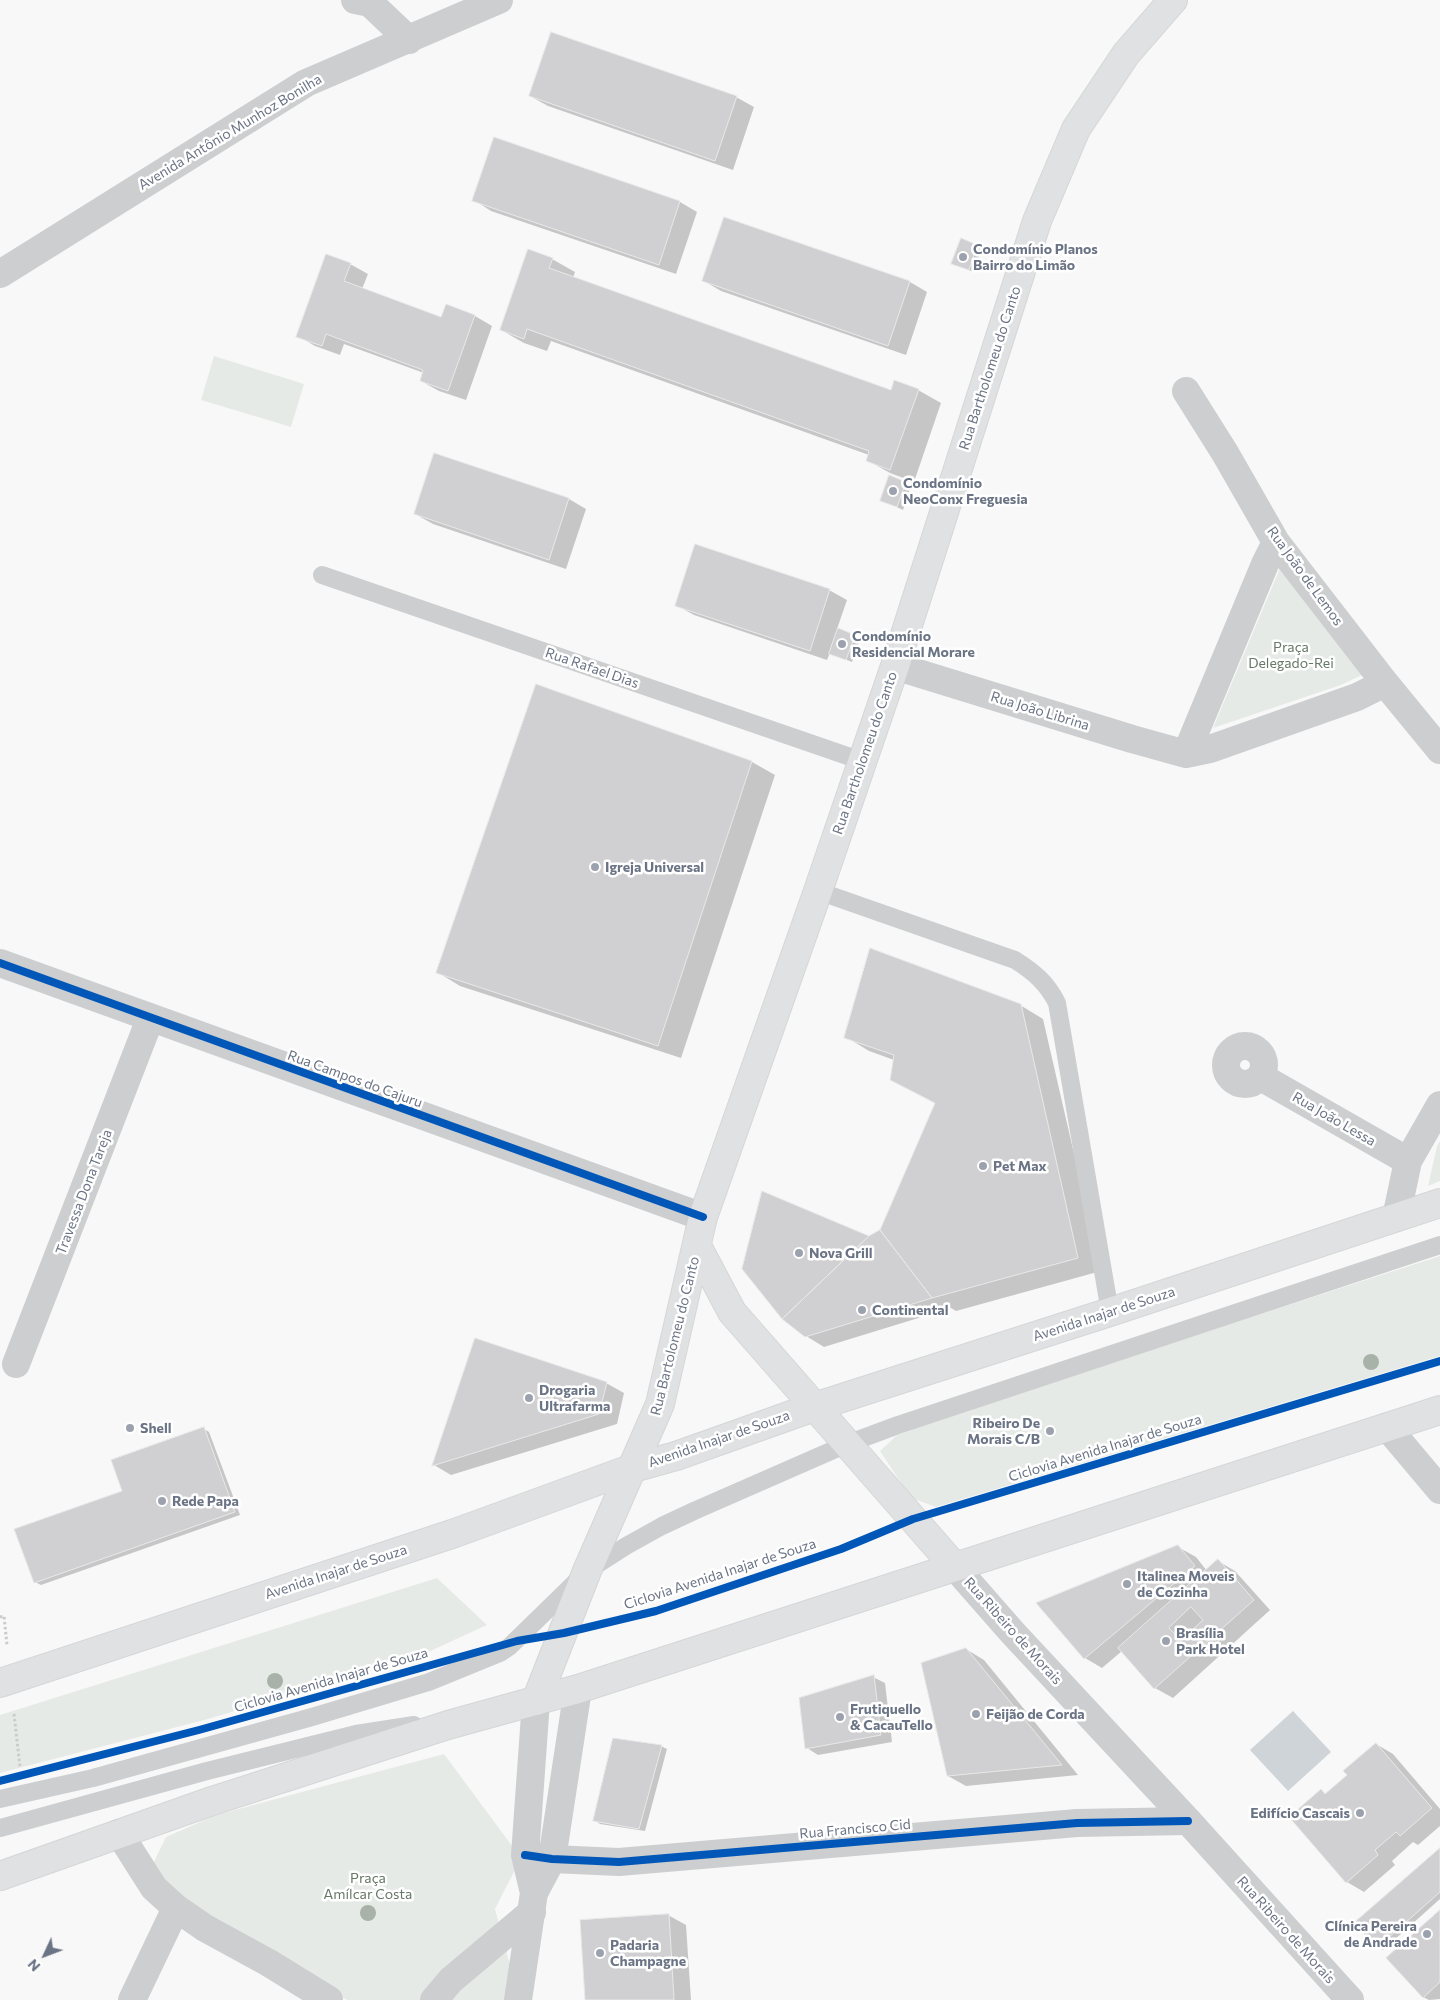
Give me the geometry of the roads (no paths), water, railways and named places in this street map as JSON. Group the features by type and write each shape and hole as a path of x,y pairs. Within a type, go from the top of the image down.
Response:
{"main road":[{"name":"Rua Bartholomeu do Canto","path":"697,1246 703,1218 895,666 1037,221 1076,130 1126,54 1174,0"},
{"name":"Avenida Inajar de Souza","path":"0,1684 455,1533 633,1468 676,1456 814,1407 1440,1203"},
{"name":"Rua Ribeiro de Morais","path":"697,1246 732,1312 955,1567"},
{"name":"Rua Bartolomeu do Canto","path":"536,1701 587,1571 660,1404 697,1246"},
{"path":"0,1876 119,1833 448,1725 578,1689 1440,1410"}],"street":[{"path":"355,0 370,3 409,40"},
{"name":"Avenida Antônio Munhoz Bonilha","path":"0,274 306,83 499,0"},
{"name":"Rua João de Lemos","path":"1186,391 1230,460 1276,542 1385,684 1440,750"},
{"path":"1186,754 1276,542"},
{"name":"Rua João Librina","path":"895,666 1132,740 1186,754 1210,749 1357,697 1385,684"},
{"name":"Rua Campos do Cajuru","path":"0,963 703,1218"},
{"name":"Travessa Dona Tareja","path":"16,1364 150,1019"},
{"name":"Rua João Lessa","path":"1261,1077 1408,1161"},
{"path":"1396,1218 1408,1161 1440,1105"},
{"path":"1387,1427 1440,1490"},
{"name":"Rua Ribeiro de Morais","path":"955,1567 1012,1632 1188,1821 1350,2000"},
{"path":"518,2000 533,1902 552,1859 578,1689"},
{"path":"533,1902 525,1855 536,1701"},
{"name":"Rua Francisco Cid","path":"525,1855 552,1859 619,1862 1077,1823 1188,1821"},
{"path":"119,1833 154,1888 176,1908 205,1928 270,1963 329,2000"},
{"path":"434,2000 451,1980 533,1902"},
{"path":"132,2000 176,1908"}],"lane":[{"name":"Rua Rafael Dias","path":"322,575 862,761"},
{"path":"818,891 1015,960 1034,972 1050,989 1056,1003 1110,1312"},
{"path":"0,1799 93,1778 303,1720 429,1682 500,1653 509,1647 587,1571 662,1526 847,1444 898,1425 1440,1246"},
{"path":"0,1828 207,1771 356,1734 413,1726 448,1725"}],"place":[{"name":"Condomínio Planos Bairro do Limão","path":"963,257"},
{"name":"Condomínio NeoConx Freguesia","path":"893,491"},
{"name":"Condomínio Residencial Morare","path":"842,644"},
{"name":"Igreja Universal","path":"595,867"},
{"name":"Pet Max","path":"983,1166"},
{"name":"Nova Grill","path":"799,1253"},
{"name":"Continental","path":"862,1310"},
{"name":"Drogaria Ultrafarma","path":"529,1398"},
{"name":"Shell","path":"130,1428"},
{"name":"Ribeiro De Morais C/B","path":"1050,1431"},
{"name":"Rede Papa","path":"162,1501"},
{"name":"Italinea Moveis de Cozinha","path":"1127,1584"},
{"name":"Brasília Park Hotel","path":"1166,1641"},
{"name":"Feijão de Corda","path":"976,1714"},
{"name":"Frutiquello & CacauTello","path":"840,1717"},
{"name":"Edifício Cascais","path":"1360,1813"},
{"name":"Clínica Pereira de Andrade","path":"1427,1934"},
{"name":"Padaria Champagne","path":"600,1953"}],"park label":[{"name":"Praça Delegado-Rei","path":"1291,656"},
{"name":"Praça Amílcar Costa","path":"368,1886"}]}
